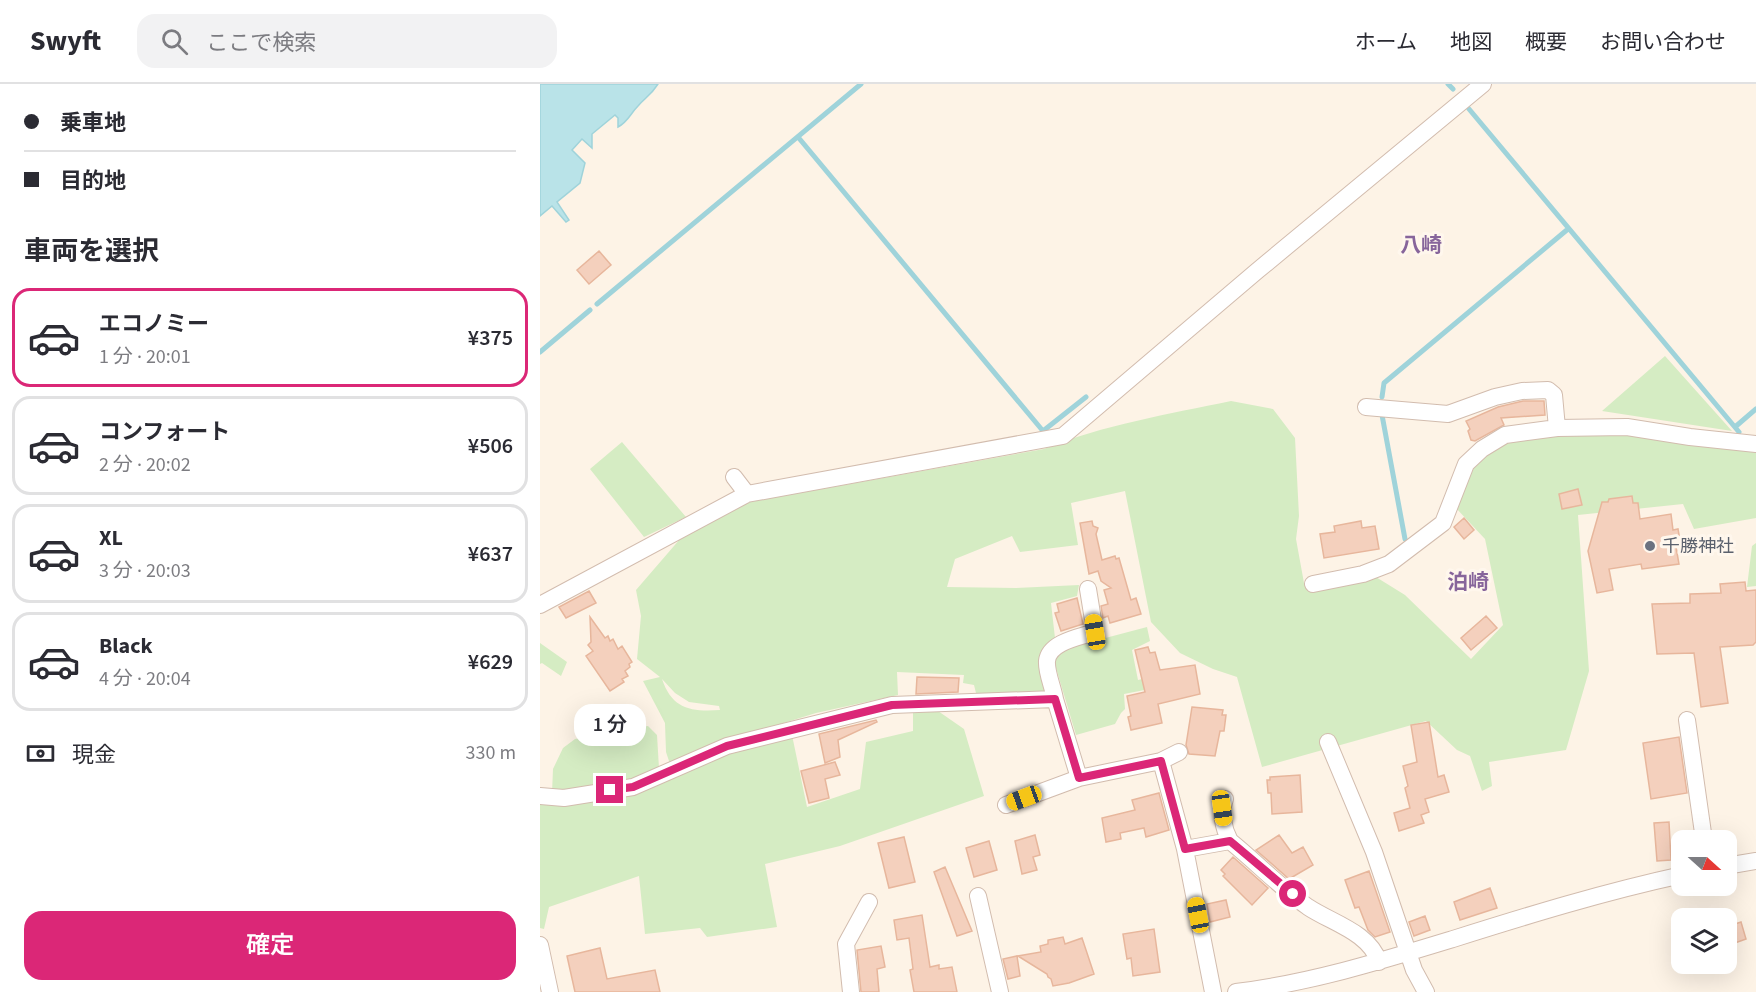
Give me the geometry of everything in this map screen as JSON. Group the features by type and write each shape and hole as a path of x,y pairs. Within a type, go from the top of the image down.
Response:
{"street":[{"path":"540,605 747,494 1064,436 1095,407 1483,84"},
{"path":"1366,407 1448,414 1496,397 1522,391 1548,390 1554,395 1557,428"},
{"path":"1313,584 1363,574 1389,564 1443,523 1466,464 1482,449 1505,435 1557,428 1627,427 1756,444"},
{"path":"734,477 747,494"},
{"path":"1079,778 1055,699 1047,661 1056,646 1095,632 1088,589"},
{"path":"540,796 564,798 633,787 727,746 892,705 1055,699"},
{"path":"1687,720 1703,830"},
{"path":"1328,742 1374,852 1414,970 1425,992"},
{"path":"1006,805 1079,778 1161,761 1179,752"},
{"path":"1161,761 1185,849 1213,992"},
{"path":"1225,799 1222,808 1225,832 1230,841 1309,907 1343,925 1375,950 1379,962"},
{"path":"1185,849 1230,841"},
{"path":"1737,864 1756,861"},
{"path":"1236,992 1306,980 1379,962 1558,906 1671,878"},
{"path":"978,896 1000,992"},
{"path":"850,992 846,944 869,902"},
{"path":"540,945 550,992"}],"green space":[{"path":"1665,356 1732,431 1602,411"},
{"path":"1231,401 1273,409 1295,438 1299,516 1296,539 1304,583 1363,569 1405,595 1471,659 1503,625 1485,539 1455,507 1469,467 1495,444 1557,433 1619,433 1756,450 1756,518 1694,529 1683,504 1578,515 1589,671 1566,750 1489,762 1492,786 1482,791 1470,756 1457,750 1426,721 1262,767 1237,677 1213,669 1180,653 1151,622 1125,491 1071,503 1078,545 1020,552 1012,536 955,559 947,587 1016,588 1079,585 1077,596 1051,603 1055,638 1047,694 977,697 974,685 963,683 964,675 897,672 898,695 816,713 729,740 671,767 666,752 665,723 643,681 660,677 637,659 641,616 636,590 680,539 750,502 1044,449 1089,433","holes":["662,679 675,693 689,702 719,706 720,710 692,709 677,703 671,697"]},
{"path":"622,442 686,517 644,537 590,469"},
{"path":"1756,543 1756,586 1747,587 1752,546"},
{"path":"1147,627 1150,641 1132,650 1138,680 1158,675 1160,687 1124,694 1125,709 1115,724 1076,735 1053,658 1060,650"},
{"path":"540,643 567,662 561,676 542,663 540,664"},
{"path":"913,710 938,711 964,729 984,796 840,846 765,864 777,927 707,937 700,928 645,934 639,876 549,907 544,929 540,928 540,802 606,796 725,749 792,735 807,807 860,789 866,742 913,731"},
{"path":"648,726 657,735 659,768 632,780 552,793 553,769 563,748 575,739"}],"water":[{"path":"540,84 658,84 621,125 618,127 618,118 615,115 592,134 592,148 582,139 572,150 585,163 580,183 557,202 569,220 566,222 552,206 540,216"}],"building":[{"path":"599,251 611,265 589,284 577,270"},
{"path":"1523,401 1544,401 1545,415 1501,418 1504,425 1475,441 1471,440 1468,431 1470,429 1466,421 1498,407"},
{"path":"1578,489 1582,505 1562,509 1559,494"},
{"path":"1632,496 1633,503 1638,503 1640,519 1671,514 1673,530 1678,529 1681,546 1676,547 1679,564 1642,569 1641,564 1609,569 1613,590 1597,593 1588,551 1602,502"},
{"path":"1464,518 1474,530 1464,539 1454,527"},
{"path":"1092,521 1093,526 1098,528 1096,534 1102,560 1115,556 1116,559 1119,558 1131,600 1136,598 1141,614 1110,623 1108,616 1103,618 1101,606 1108,604 1104,590 1111,588 1101,581 1098,571 1089,574 1080,523"},
{"path":"1361,521 1362,528 1375,526 1379,549 1324,558 1320,534 1335,532 1334,526"},
{"path":"1745,582 1746,591 1756,590 1756,642 1753,645 1720,647 1728,703 1701,707 1694,653 1657,654 1652,604 1690,603 1690,594 1721,593 1720,584"},
{"path":"589,591 596,603 566,618 559,607"},
{"path":"1077,598 1083,624 1061,631 1055,613 1059,612 1057,604"},
{"path":"1486,616 1497,628 1471,650 1461,638"},
{"path":"590,617 605,638 608,636 610,641 613,639 618,649 622,646 632,662 625,671 628,676 622,679 624,682 610,691 586,656 593,651 588,645 591,642"},
{"path":"1148,647 1150,653 1155,652 1160,670 1195,665 1200,694 1158,704 1162,723 1131,730 1127,696 1145,692 1135,650"},
{"path":"917,677 959,678 958,692 916,694"},
{"path":"1192,707 1223,710 1222,715 1226,715 1224,731 1220,731 1215,756 1189,754 1186,745"},
{"path":"876,720 877,722 838,740 840,757 825,763 819,734"},
{"path":"1429,722 1438,777 1444,775 1449,792 1425,799 1429,812 1421,815 1424,823 1399,831 1394,813 1410,808 1403,766 1417,762 1411,725"},
{"path":"1679,737 1687,793 1651,799 1643,743"},
{"path":"835,762 840,775 825,779 829,798 809,803 801,771"},
{"path":"1300,775 1302,812 1272,814 1271,793 1268,793 1267,780 1270,780 1270,777"},
{"path":"1159,793 1169,830 1146,837 1144,828 1120,833 1121,839 1106,842 1102,818 1135,810 1132,800"},
{"path":"1669,822 1671,860 1657,861 1654,823"},
{"path":"1035,835 1040,855 1033,857 1037,870 1022,874 1015,841"},
{"path":"1279,835 1292,853 1303,847 1313,865 1289,879 1256,850"},
{"path":"904,837 915,882 889,888 878,843"},
{"path":"989,841 997,870 974,877 966,848"},
{"path":"1233,857 1268,888 1252,905 1223,876 1225,874 1221,870"},
{"path":"945,867 972,931 957,936 934,872"},
{"path":"1369,871 1390,932 1375,937 1368,930 1359,907 1355,908 1345,880"},
{"path":"1490,888 1497,908 1460,920 1454,902"},
{"path":"1226,900 1230,917 1210,922 1207,904"},
{"path":"922,915 930,967 939,965 939,969 952,967 957,992 914,992 910,970 913,969 909,938 897,940 894,920"},
{"path":"1425,916 1430,930 1414,936 1409,922"},
{"path":"1741,922 1746,939 1737,942 1737,923"},
{"path":"1154,929 1160,972 1133,976 1131,958 1127,959 1123,934"},
{"path":"1063,937 1065,944 1082,938 1094,974 1053,986 1047,974 1018,956 1041,952 1040,946 1048,944 1048,940"},
{"path":"881,946 885,967 877,969 879,992 861,992 857,950"},
{"path":"600,948 607,979 655,970 660,992 575,992 567,956"},
{"path":"1017,956 1020,976 1008,979 1003,959"}],"waterway":[{"path":"597,304 861,84"},
{"path":"1448,84 1453,89"},
{"path":"1469,109 1739,432"},
{"path":"798,137 1043,431 1086,397"},
{"path":"1382,397 1384,383 1568,229"},
{"path":"540,352 590,310"},
{"path":"1735,427 1756,409"},
{"path":"1382,415 1405,539"}],"place":[{"name":"千勝神社","path":"1650,546"}],"district":[{"name":"八崎","path":"1421,245"},
{"name":"泊崎","path":"1468,582"}],"route":[{"path":"610,790 633,787 727,746 892,705 1055,699 1079,778 1161,761 1185,849 1230,841 1293,894"}]}
